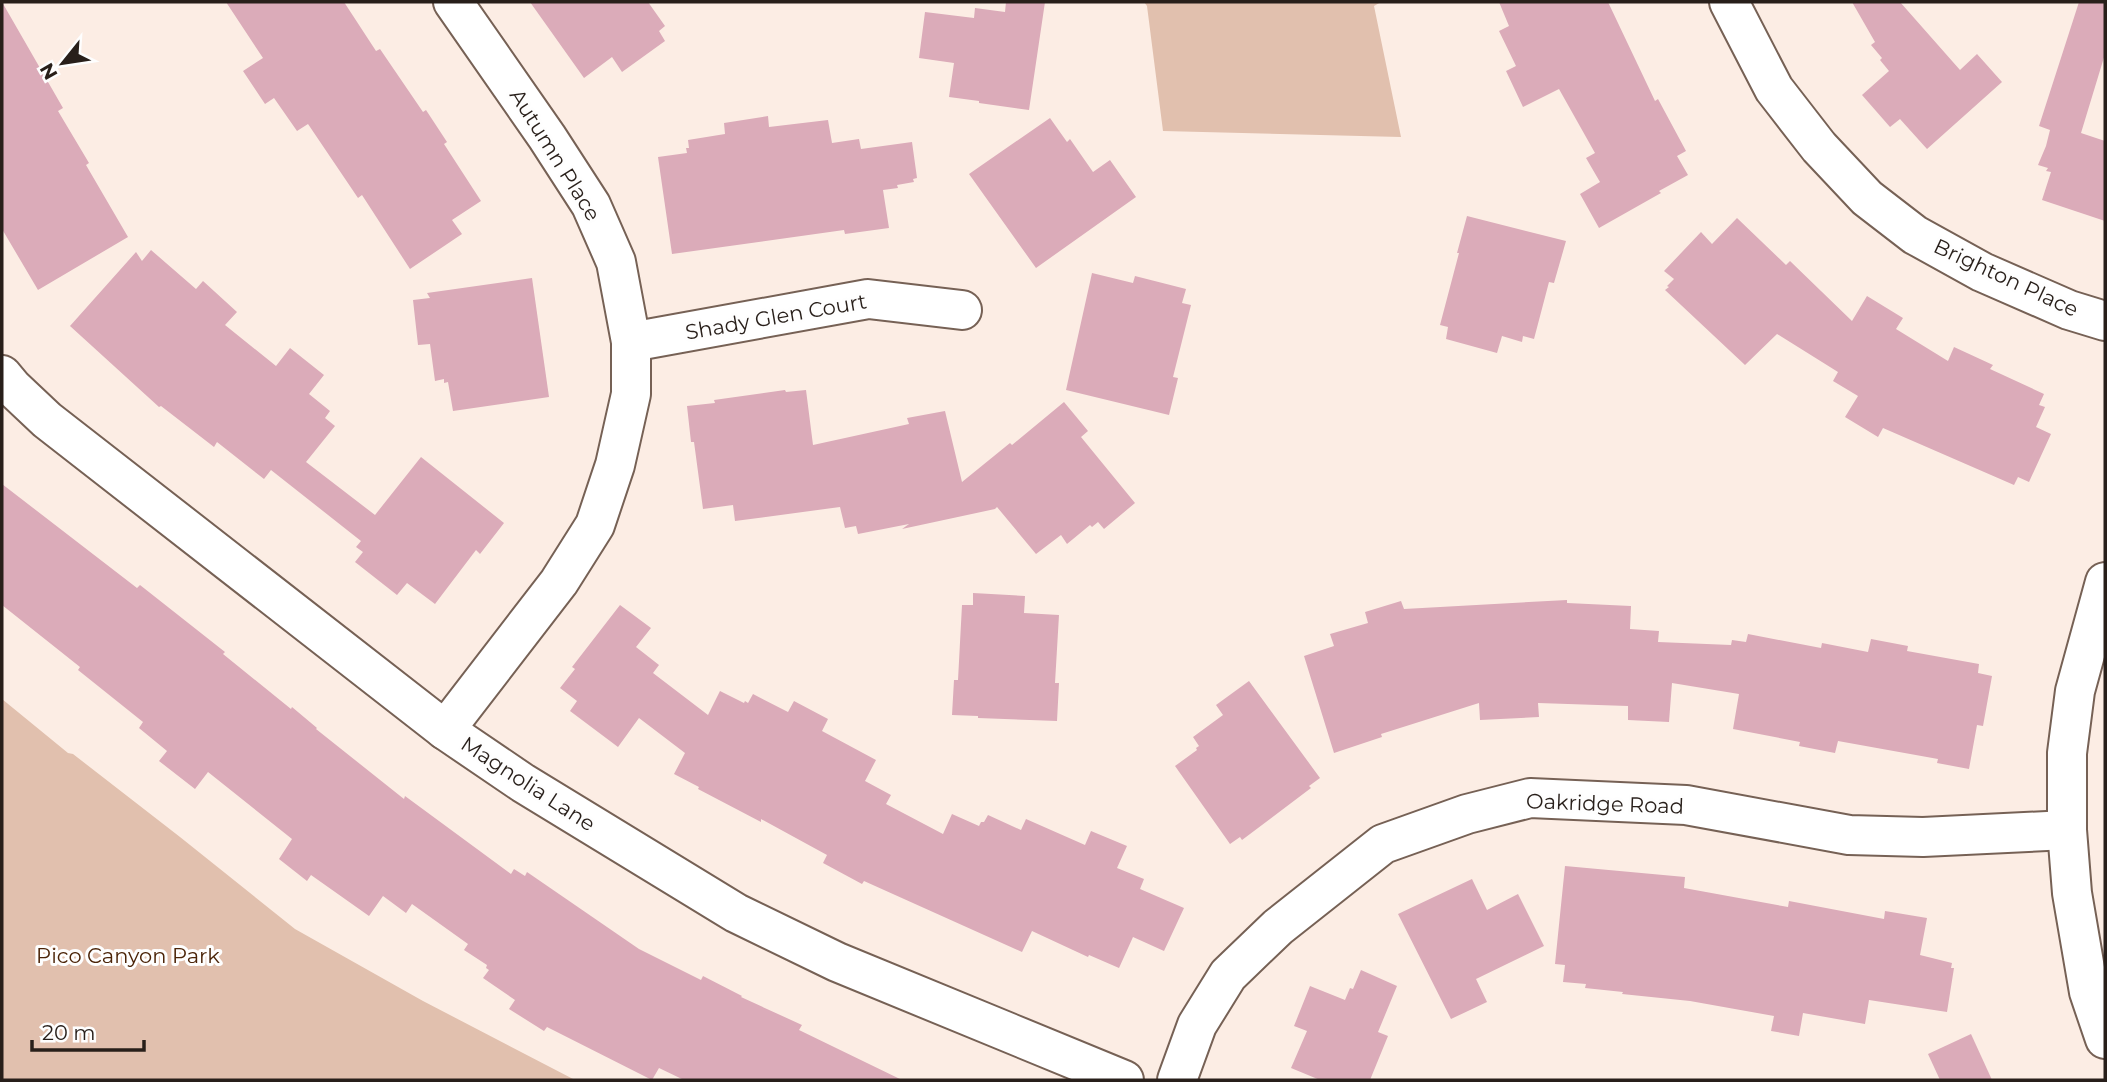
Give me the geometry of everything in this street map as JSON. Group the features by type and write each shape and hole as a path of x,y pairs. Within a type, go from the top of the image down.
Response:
{"street":[{"name":"Autumn Place","path":"445,730 559,582 595,525 615,465 631,394 631,342 616,262 591,205 453,2"},
{"name":"Brighton Place","path":"1729,2 1774,89 1819,147 1867,198 1915,235 1982,272 2070,310 2105,321"},
{"name":"Shady Glen Court","path":"631,342 869,299 962,310"},
{"name":"Magnolia Lane","path":"2,375 47,420 445,730 523,783 736,912 836,962 1124,1080"},
{"path":"2105,582 2074,691 2067,753 2067,830 2072,893 2089,992 2105,1039"},
{"name":"Oakridge Road","path":"1177,1080 1197,1026 1228,975 1278,927 1384,844 1467,814 1531,798 1542,798 1686,805 1849,835 1923,837 2067,830"}],"green space":[{"path":"1144,2 1381,2 1374,6 1401,137 1163,131 1147,6"},
{"name":"Pico Canyon Park","path":"2,699 295,929 423,1001 575,1080 2,1080"}],"building":[{"path":"2,2 63,108 58,111 128,237 38,290 2,229"},
{"path":"226,2 344,2 376,51 380,49 423,112 426,110 447,142 444,144 481,201 452,220 462,234 410,269 362,195 358,198 308,124 297,131 274,98 265,104 243,71 263,58"},
{"path":"530,2 648,2 665,26 659,31 665,41 622,72 612,57 584,78"},
{"path":"1006,2 1045,2 1029,110 949,97 954,63 919,58 925,12 974,18 975,8 1005,12"},
{"path":"1499,2 1608,2 1655,101 1658,99 1686,151 1677,156 1688,175 1599,228 1580,194 1600,182 1586,158 1595,153 1559,89 1523,107 1506,71 1516,66 1499,31 1509,26"},
{"path":"1852,2 1900,2 1960,70 1977,54 2002,82 1927,149 1900,119 1890,127 1862,95 1889,71 1871,45 1875,42"},
{"path":"2079,2 2105,2 2105,54 2081,133 2105,141 2105,221 2042,200 2051,172 2038,165 2050,130 2039,126"},
{"path":"768,116 769,127 828,120 832,143 859,139 861,149 912,142 917,178 913,179 914,182 897,185 898,188 883,190 889,228 845,234 844,230 672,254 658,157 687,153 688,140 725,134 724,123"},
{"path":"1050,118 1067,142 1070,139 1093,172 1110,160 1136,197 1036,268 969,174"},
{"path":"1467,216 1566,241 1554,283 1549,282 1534,339 1523,336 1522,342 1502,336 1497,353 1446,339 1448,327 1440,325"},
{"path":"1737,218 1786,265 1790,261 1852,321 1867,296 1903,318 1896,329 1948,361 1954,347 1993,365 1990,369 2044,394 2039,405 2045,407 2036,427 2051,434 2029,482 2018,477 2014,485 1883,428 1878,437 1845,417 1858,396 1833,381 1838,372 1777,334 1745,365 1665,290 1674,279 1664,271 1701,232 1712,244"},
{"path":"151,250 196,289 203,281 237,312 225,325 276,366 290,348 324,375 309,394 330,411 325,418 335,426 306,462 375,515 421,457 504,523 480,554 476,550 435,604 407,583 397,595 355,562 363,552 356,547 361,541 271,470 264,479 217,442 214,447 159,407 70,326 136,252 142,261"},
{"path":"1092,273 1133,283 1135,276 1186,289 1182,303 1191,305 1173,377 1178,378 1169,415 1066,390"},
{"path":"532,278 549,397 453,411 448,382 444,383 444,379 435,381 430,344 418,345 413,300 430,298 427,293"},
{"path":"785,390 806,390 813,445 909,424 907,418 945,411 962,482 1064,402 1088,431 1081,437 1135,503 1104,529 1098,522 1092,527 1090,525 1067,544 1061,535 1036,554 997,507 902,529 909,524 858,534 856,526 845,528 840,507 735,521 733,505 703,509 687,406"},
{"path":"2,484 137,588 140,585 404,799 405,796 511,874 514,869 525,876 527,872 639,949 701,980 703,976 802,1025 799,1030 902,1080 684,1080 659,1068 652,1080 547,1027 544,1031 509,1009 515,1000 483,978 489,970 487,965 464,950 468,944 412,904 406,913 383,896 369,916 311,875 307,881 279,859 292,839 208,772 195,789 159,761 167,751 139,728 143,722 2,605"},
{"path":"973,593 1025,596 1024,613 1059,615 1055,683 1059,683 1057,721 952,715 954,680 958,680 962,605 973,605"},
{"path":"1567,600 1567,603 1631,606 1630,629 1659,631 1658,642 1731,645 1732,640 1746,642 1748,634 1821,648 1822,643 1868,652 1871,639 1908,646 1907,651 1979,664 1978,673 1992,676 1983,726 1977,725 1969,769 1937,763 1938,759 1838,741 1835,753 1799,746 1800,742 1733,729 1739,694 1672,683 1669,722 1628,720 1628,706 1538,703 1539,717 1480,720 1479,703 1381,734 1382,737 1334,753 1304,656 1334,646 1330,634 1368,623 1365,612 1401,601 1404,609"},
{"path":"620,605 651,628 636,647 659,665 653,673 708,715 720,691 744,703 748,703 753,694 788,712 794,701 828,719 822,731 876,760 865,781 891,795 886,804 943,834 952,814 979,826 988,815 1021,830 1026,819 1085,845 1091,831 1127,846 1117,868 1144,879 1140,889 1184,908 1164,951 1133,937 1119,968 1032,931 1022,952 864,881 862,884 823,863 827,855 698,789 699,787 674,774 685,753 639,718 618,747 570,711 577,701 560,688 575,669 572,667"},
{"path":"1249,681 1320,778 1309,786 1311,788 1242,840 1240,837 1230,844 1175,766 1197,750 1199,746 1193,737 1223,715 1216,705"},
{"path":"1565,866 1685,877 1684,888 1788,907 1789,901 1884,919 1885,911 1927,918 1920,955 1952,963 1951,968 1954,968 1947,1012 1869,1000 1865,1024 1803,1013 1799,1036 1771,1031 1774,1016 1690,1001 1622,994 1623,992 1585,988 1586,984 1563,982 1565,965 1555,964"},
{"path":"1472,879 1487,910 1518,894 1544,946 1476,979 1487,1002 1451,1019 1398,914"},
{"path":"1361,970 1397,986 1378,1032 1388,1036 1370,1080 1320,1080 1291,1068 1307,1031 1294,1026 1310,986 1345,1000"},
{"path":"1971,1034 1992,1080 1940,1080 1928,1054"}]}
